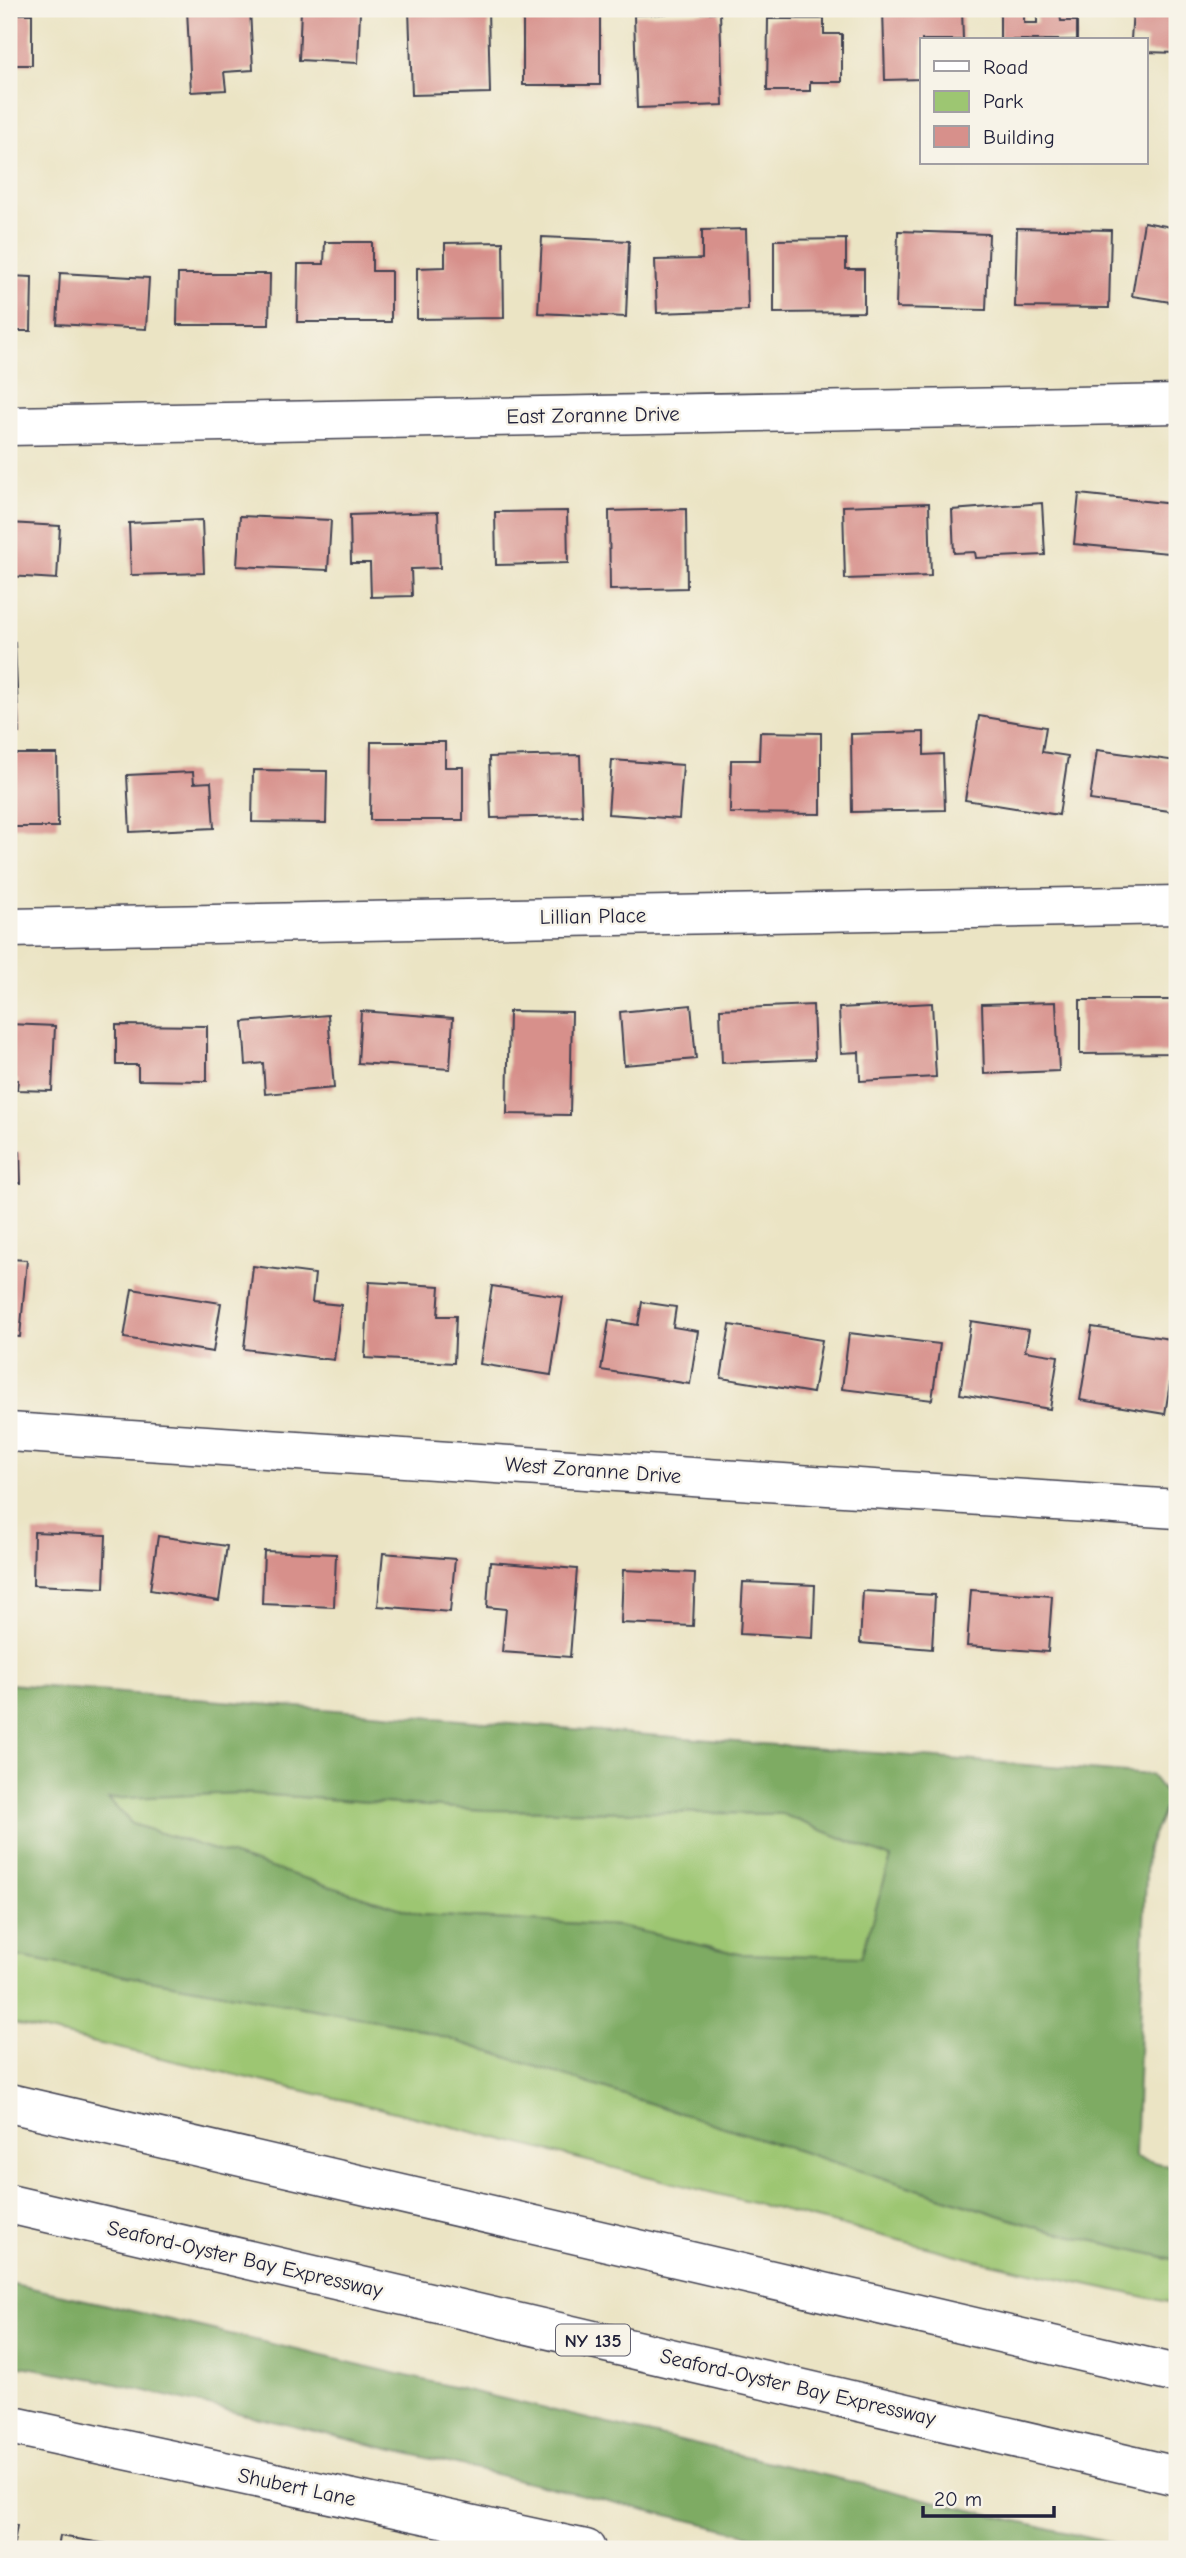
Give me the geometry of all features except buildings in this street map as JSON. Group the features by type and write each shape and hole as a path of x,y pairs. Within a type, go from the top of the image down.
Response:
{"main road":[{"name":"East Zoranne Drive","path":"9,426 1177,404"},
{"name":"Lillian Place","path":"9,928 1177,905"},
{"name":"West Zoranne Drive","path":"9,1432 1177,1509"},
{"path":"9,2103 1177,2374"},
{"name":"Seaford-Oyster Bay Expressway","path":"9,2204 1177,2476"},
{"name":"Shubert Lane","path":"9,2425 586,2549"}],"green space":[{"path":"9,1684 1151,1775 1169,1798 1147,1848 1135,2157 1177,2168 1177,2260 1042,2229 409,2026 9,1955","holes":["240,1793 484,1810 782,1814 891,1858 861,1957 739,1954 618,1926 421,1915 132,1824 108,1799"]},
{"path":"240,1793 484,1810 782,1814 891,1858 862,1958 739,1954 618,1926 421,1915 132,1824 108,1798"},
{"path":"9,1955 409,2026 1042,2229 1177,2260 1177,2304 977,2260 383,2109 9,2023"},
{"path":"9,2283 1136,2549 810,2549 95,2379 9,2364"}]}
